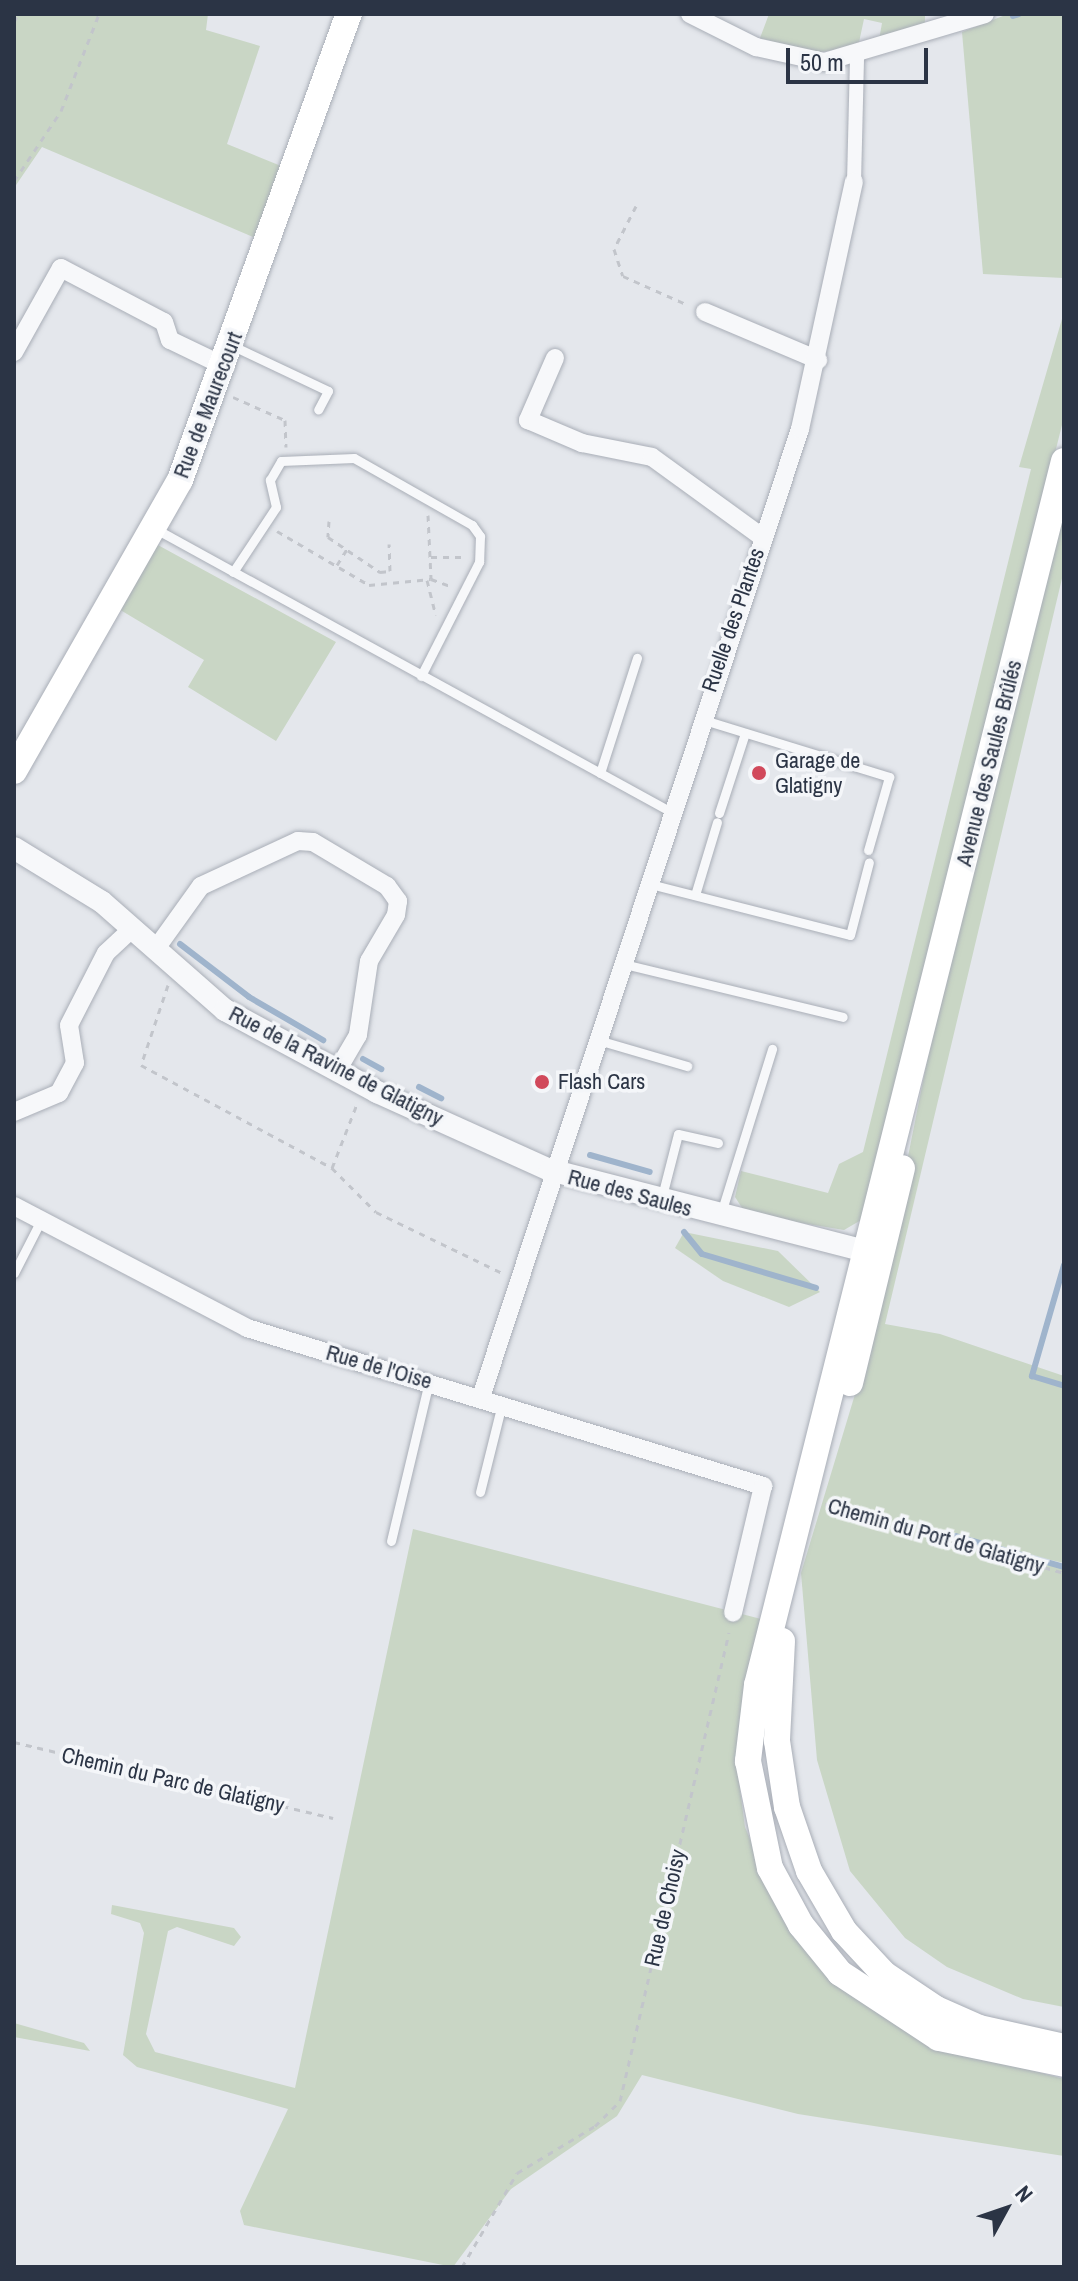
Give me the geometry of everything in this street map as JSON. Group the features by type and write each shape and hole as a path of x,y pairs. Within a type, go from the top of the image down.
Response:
{"main road":[{"name":"Rue de Maurecourt","path":"14,771 151,526 225,367 349,14"},
{"name":"Avenue des Saules Brûlés","path":"788,1577 810,1488 847,1393 914,1065 1064,461"},
{"path":"788,1577 779,1761 800,1849 831,1913 868,1960 919,1999 979,2028 1064,2047"},
{"path":"788,1577 753,1702 748,1761 758,1832 789,1906 840,1973 898,2017 955,2043 1064,2064"}],"street":[{"path":"690,14 756,47 800,59 857,56 973,16"},
{"name":"Ruelle des Plantes","path":"559,1173 700,718 818,360 854,182 857,56"},
{"path":"14,352 61,268 164,322 170,340 225,367"},
{"path":"705,312 818,360"},
{"path":"555,358 528,420 582,443 652,457 762,537"},
{"path":"155,950 201,886 298,841 313,842 387,886 398,901 396,915 369,961 358,1035 337,1071"},
{"name":"Rue de la Ravine de Glatigny","path":"14,848 133,928 225,1010 365,1086 559,1173"},
{"path":"14,1112 59,1093 75,1063 69,1025 106,953 133,928"},
{"name":"Rue des Saules","path":"481,1397 559,1173 660,1203 874,1253"},
{"name":"Rue de l'Oise","path":"14,1206 247,1328 481,1397 763,1486 733,1613"}],"lane":[{"path":"225,367 328,391 318,410"},
{"path":"233,572 276,507 270,480 287,459 334,465 354,458 472,525 480,536 479,562 421,676"},
{"path":"151,526 673,813"},
{"path":"600,773 637,658"},
{"path":"700,718 889,777 868,850"},
{"path":"695,895 745,733"},
{"path":"650,884 850,935 869,862"},
{"path":"624,964 843,1017"},
{"path":"598,1040 687,1066"},
{"path":"720,1216 772,1049"},
{"path":"660,1203 678,1134 718,1143"},
{"path":"14,1273 41,1220"},
{"path":"391,1541 429,1382"},
{"path":"480,1492 502,1404"}],"path":[{"path":"14,22 18,14"},
{"path":"14,181 61,111 99,14"},
{"path":"636,206 614,249 623,276 705,312"},
{"path":"225,367 285,420 287,459"},
{"path":"428,500 429,579 446,630"},
{"path":"329,521 328,537 390,571 389,544"},
{"path":"261,528 337,565 369,585 429,579 465,591"},
{"path":"337,565 347,549"},
{"path":"431,557 479,562"},
{"path":"180,973 141,1065 332,1168 376,1212 520,1282"},
{"path":"332,1168 365,1086"},
{"name":"Chemin du Port de Glatigny","path":"810,1488 1064,1573"},
{"name":"Rue de Choisy","path":"462,2267 517,2173 619,2104 733,1613"},
{"name":"Chemin du Parc de Glatigny","path":"14,1742 333,1818"}],"green space":[{"path":"14,14 208,14 206,30 260,46 227,144 281,166 258,239 42,147 14,188"},
{"path":"769,14 925,14 925,25 879,40 882,23 864,19 858,47 813,53 760,38"},
{"path":"1008,14 1064,14 1064,278 983,274 962,32"},
{"path":"1064,312 1064,417 863,1219 844,1230 746,1214 735,1197 741,1171 828,1193 839,1164 863,1152 1031,469 1019,467"},
{"path":"1064,504 1064,570 885,1324 940,1334 1064,1376 1064,1563 911,1529 1064,1565 1064,2007 1023,1999 947,1967 905,1938 850,1871 817,1760 801,1573 872,1338 928,1056"},
{"path":"156,544 336,642 276,741 188,687 204,660 117,608"},
{"path":"684,1232 778,1251 820,1292 789,1307 723,1281 675,1248"},
{"path":"413,1529 761,1619 740,1790 745,1827 775,1900 928,2042 1064,2079 1064,2156 798,2114 642,2075 617,2116 511,2189 453,2267 244,2225 240,2211 288,2109 137,2067 123,2055 144,1933 140,1923 111,1914 112,1905 234,1928 241,1937 234,1946 177,1927 168,1931 146,2034 155,2052 295,2088"},
{"path":"14,2023 84,2043 90,2051 14,2037"}],"waterway":[{"path":"1013,16 1019,14"},
{"path":"180,944 249,997 323,1040"},
{"path":"363,1059 381,1069"},
{"path":"419,1087 441,1098"},
{"path":"590,1155 650,1172"},
{"path":"684,1232 702,1254 816,1288"},
{"path":"1064,1265 1032,1376 1064,1386"},
{"path":"955,1536 1064,1567"}],"place":[{"name":"Garage de Glatigny","path":"759,773"},
{"name":"Flash Cars","path":"542,1082"}]}
